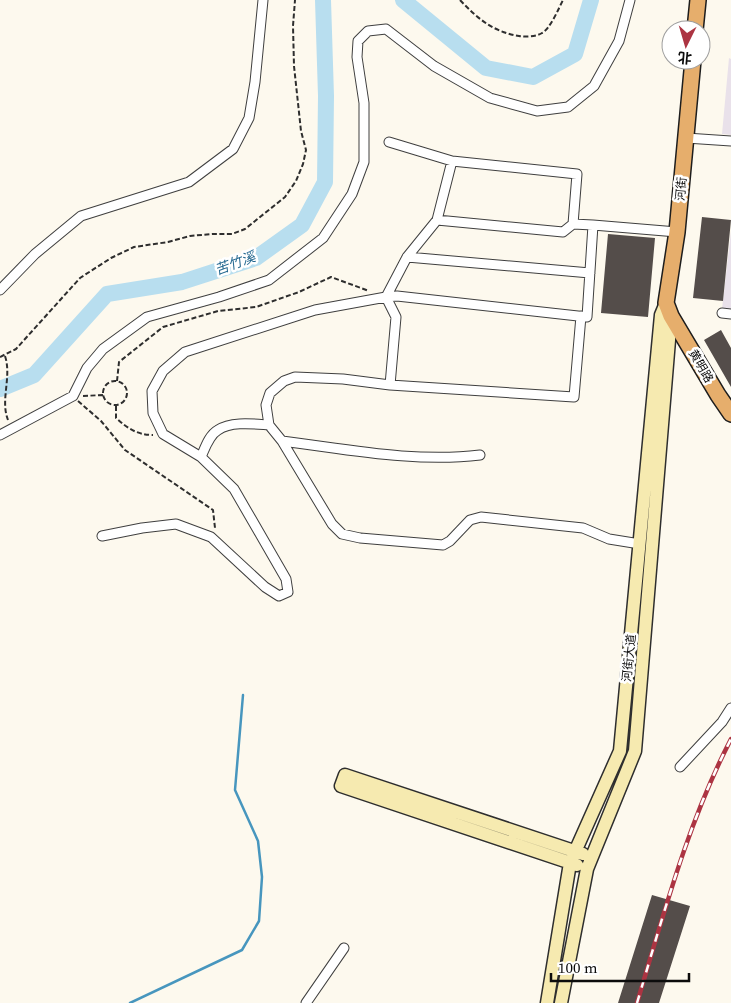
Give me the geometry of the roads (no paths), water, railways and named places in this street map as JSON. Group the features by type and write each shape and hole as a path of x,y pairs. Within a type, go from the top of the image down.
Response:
{"highway":[{"path":"697,20 698,0"},
{"name":"河街","path":"669,309 678,232 692,70"},
{"name":"黄明路","path":"669,309 731,414"}],"main road":[{"name":"河街大道","path":"547,1003 570,863 620,751 661,315 669,309"},
{"name":"河街大道","path":"561,1003 587,869 635,750 669,309"},
{"path":"587,869 342,786 345,775 592,857"}],"street":[{"path":"0,290 35,254 82,216 189,182 233,149 249,118 255,82 263,0"},
{"path":"0,436 73,396 86,368 103,349 147,317 219,297 269,280 323,238 352,194 364,162 364,103 357,57 358,41 368,31 386,29 434,66 490,98 538,111 568,107 594,86 619,41 630,0"},
{"path":"686,138 731,141"},
{"path":"389,142 452,161 577,174 573,224"},
{"path":"386,297 407,257 437,220 452,161"},
{"path":"437,220 563,232 573,224 678,232"},
{"path":"102,536 176,524 211,536 265,587 279,596 288,592 286,579 234,489 200,457 163,434 153,413 152,391 164,371 185,352 315,310 386,297 397,296 587,317 593,226"},
{"path":"407,257 590,273"},
{"path":"386,297 396,317 390,385"},
{"path":"581,316 574,397 295,377 284,382 270,393 266,405 269,424 282,441 332,524 342,534 360,538 443,545 450,541 470,520 481,517 583,528 609,539 640,544"},
{"path":"200,457 208,441 217,430 239,423 269,424"},
{"path":"282,441 411,456 451,458 480,455"},
{"path":"680,767 722,722 731,708"},
{"path":"306,1003 344,948"}],"waterway":[{"name":"苦竹溪","path":"0,389 34,375 107,294 182,282 256,258 302,225 325,182 326,96 323,0"},
{"name":"苦竹溪","path":"403,0 486,68 533,77 575,54 591,0"},
{"path":"130,1003 242,950 259,921 262,877 258,841 235,790 243,695"}],"railway":[{"path":"637,1003 689,835 731,739"}]}
